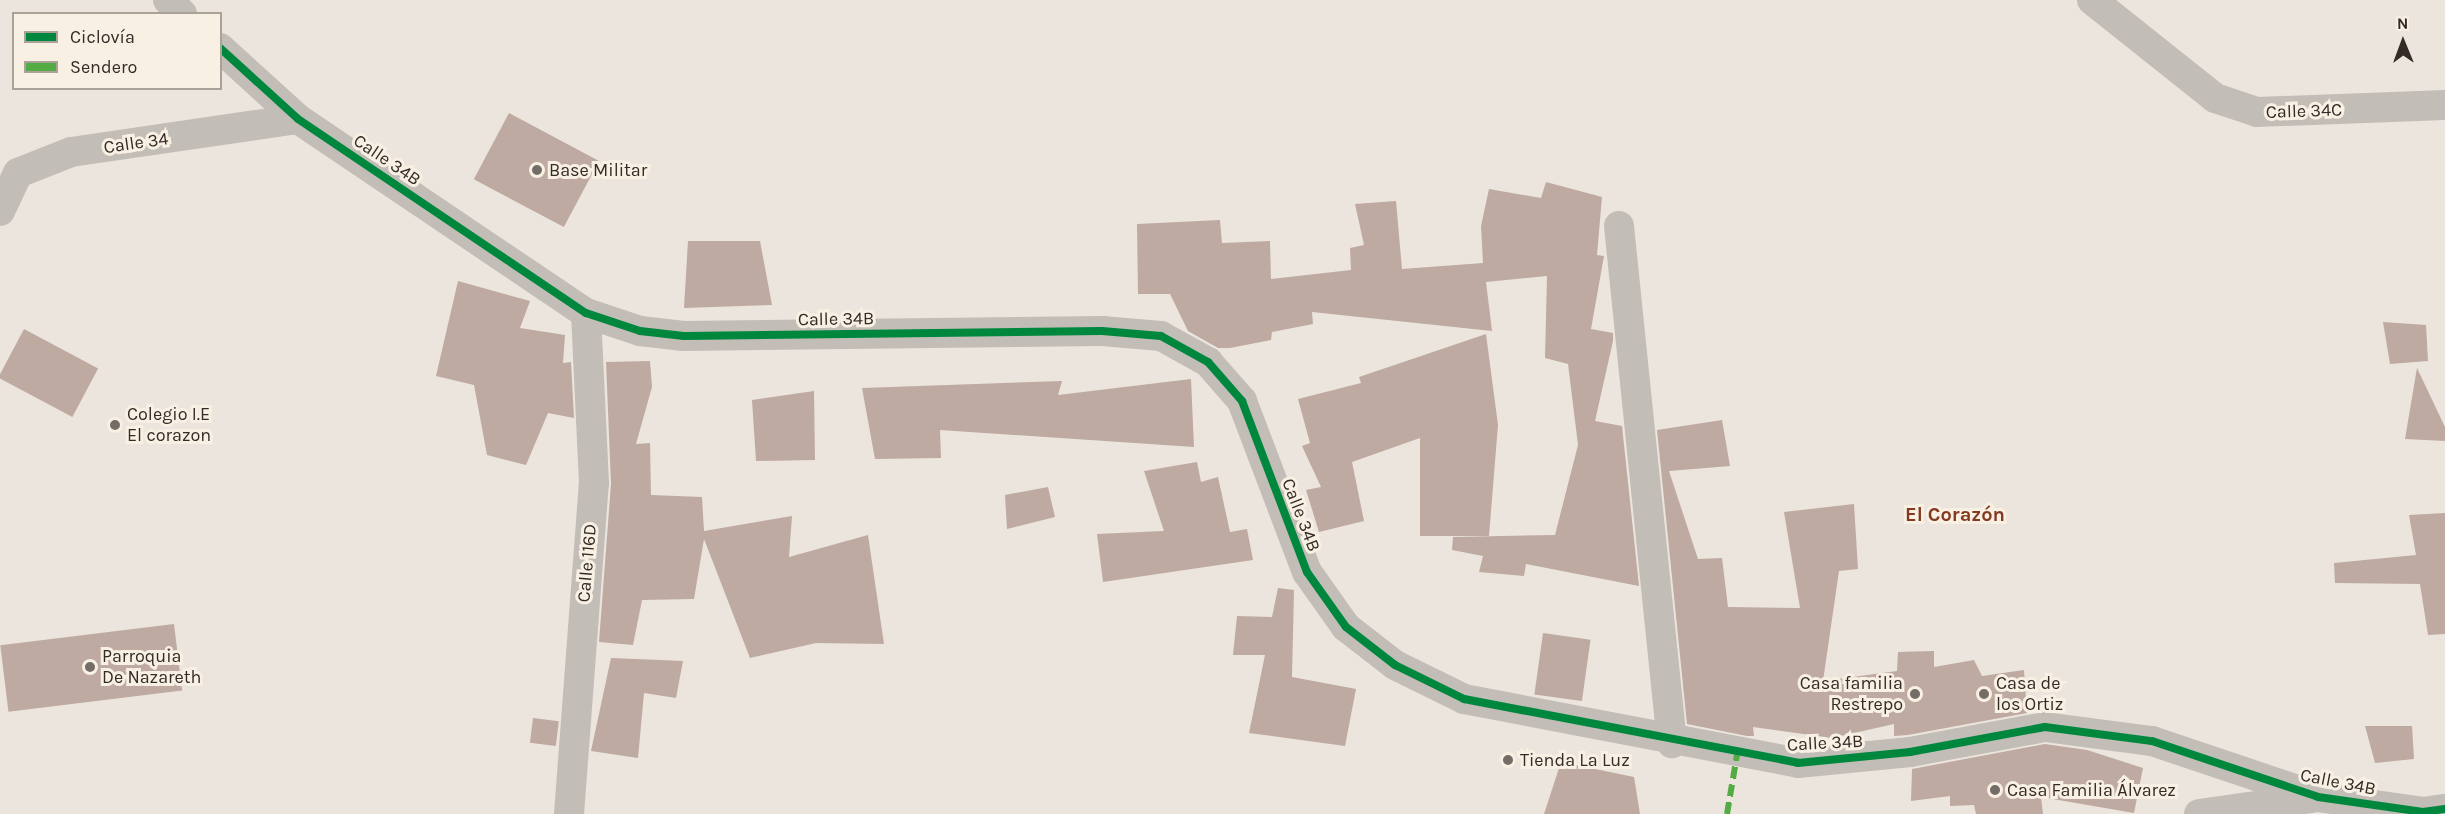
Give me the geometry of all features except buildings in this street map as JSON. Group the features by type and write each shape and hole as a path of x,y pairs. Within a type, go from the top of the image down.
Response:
{"street":[{"path":"168,0 181,12"},
{"name":"Calle 34C","path":"2092,0 2216,98 2257,112 2445,105"},
{"name":"Calle 34B","path":"222,50 298,119 586,313 640,331 684,336 1102,331 1161,336 1208,362 1242,401 1307,572 1346,627 1395,665 1464,699 1672,742 1798,763 1910,752 2045,727 2152,741 2318,797 2423,812 2445,809"},
{"name":"Calle 34","path":"0,211 18,173 71,152 298,119"},
{"path":"1619,226 1672,742"},
{"name":"Calle 116D","path":"569,814 594,483 586,313"},
{"path":"2199,814 2318,797"}],"marked path":[{"path":"1727,814 1737,755"}],"cycle path":[{"path":"222,50 298,119 586,313 640,331 684,336 1102,331 1161,336 1208,362 1242,401 1307,572 1346,627 1395,665 1464,699 1798,763 1910,752 2045,727 2152,741 2318,797 2423,812 2445,809"}],"place":[{"name":"Base Militar","path":"537,170"},
{"name":"Colegio I.E El corazon","path":"115,425"},
{"name":"Parroquia De Nazareth","path":"90,667"},
{"name":"Casa familia Restrepo","path":"1915,694"},
{"name":"Casa de los Ortiz","path":"1984,694"},
{"name":"Tienda La Luz","path":"1508,760"},
{"name":"Casa Familia Álvarez","path":"1995,790"}],"district":[{"name":"El Corazón","path":"1955,514"}]}
